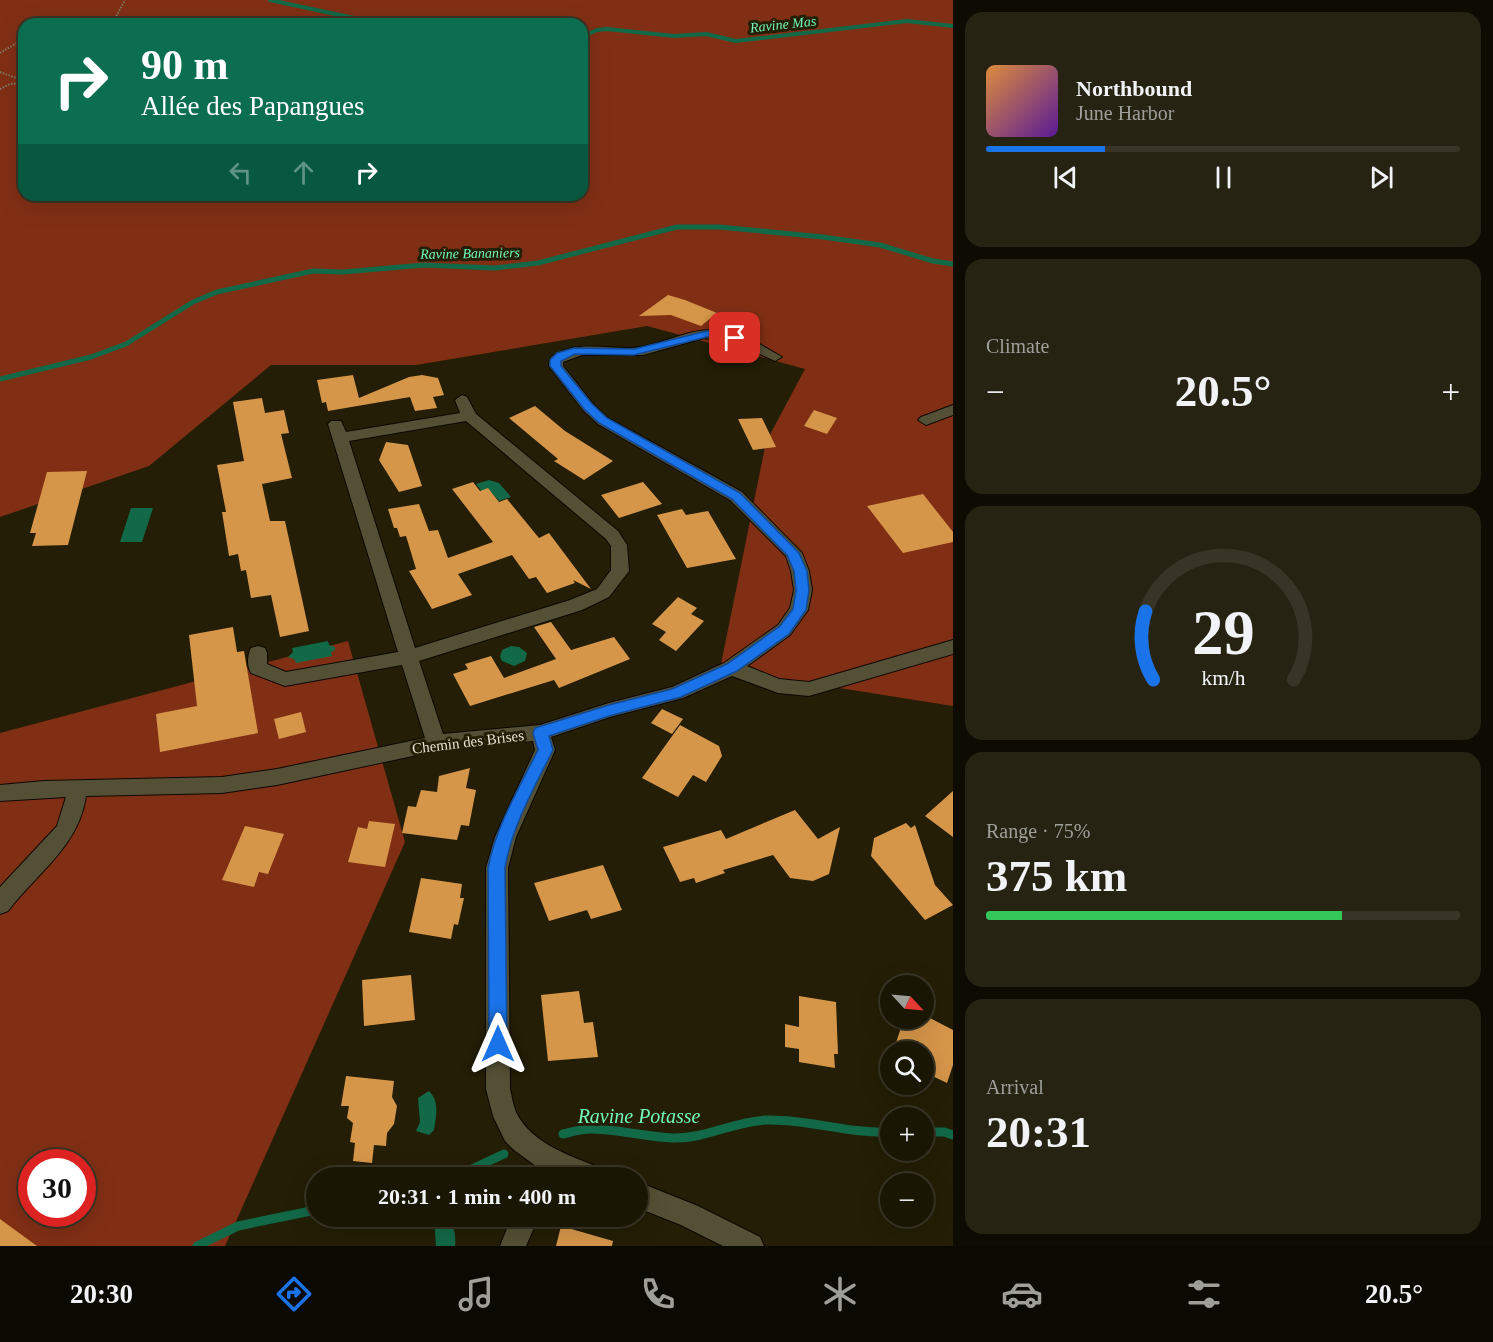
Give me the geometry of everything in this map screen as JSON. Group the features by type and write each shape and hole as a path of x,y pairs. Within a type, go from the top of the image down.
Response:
{"street":[{"path":"540,733 609,710 676,693 732,668 784,630 799,610 803,590 800,571 793,553 736,496 603,421 588,407 556,366 556,360 561,355 574,351 634,352 711,333 735,338 775,357"},
{"path":"258,653 258,668 285,679 409,657 591,600 603,593 621,571 619,545 612,535 466,408 338,431 409,657 436,743"},
{"path":"926,420 953,410"},
{"path":"732,668 778,686 809,689 953,647"},
{"name":"Chemin des Brises","path":"0,793 222,785 277,777 436,743 540,733 545,750 508,826 500,847 496,868 498,1089 507,1121 543,1167"},
{"path":"0,904 10,889 61,836 70,822 77,790"},
{"path":"648,1199 689,1215 751,1246"},
{"path":"513,1246 521,1227"}],"path":[{"path":"115,18 125,0"},
{"path":"0,52 18,42"},
{"path":"0,72 18,80"},
{"path":"0,89 18,83"}],"shaded area":[{"path":"0,0 953,0 953,706 720,669 766,442 805,369 647,326 416,365 271,365 149,466 0,517"},
{"path":"489,480 499,483 511,497 499,501 491,492 483,493 476,484"},
{"path":"131,508 153,508 142,542 120,542"},
{"path":"328,641 329,645 335,647 335,650 331,652 332,656 296,663 294,659 288,657 293,652 292,648"},
{"path":"348,641 405,842 225,1246 0,1246 0,733"},
{"path":"511,646 519,647 527,653 525,661 514,666 502,661 500,657 502,650"},
{"path":"429,1091 435,1100 436,1109 434,1130 429,1135 416,1131 420,1122 418,1098"},
{"path":"435,1227 453,1227 455,1246 436,1246"}],"building":[{"path":"668,295 717,313 701,326 671,315 639,316"},
{"path":"353,375 359,398 409,377 422,375 438,378 444,395 433,397 437,408 415,411 410,397 328,411 326,402 322,403 317,380"},
{"path":"262,398 265,413 284,410 289,433 281,434 292,478 262,484 270,521 285,521 309,631 280,637 271,595 251,598 246,570 241,571 238,554 229,556 222,512 226,512 217,465 244,461 233,402"},
{"path":"535,406 565,431 613,461 584,480 554,461 558,459 509,418"},
{"path":"814,410 837,418 827,434 804,426"},
{"path":"762,418 776,447 753,450 738,419"},
{"path":"386,442 408,445 422,486 399,492 379,460"},
{"path":"87,471 68,545 32,546 36,533 30,533 47,472"},
{"path":"473,482 480,491 488,488 499,502 507,499 539,538 549,533 591,589 573,580 575,583 547,593 536,577 529,579 512,555 458,574 472,595 432,609 409,571 416,569 406,536 400,537 397,528 394,528 388,509 419,504 429,531 438,530 448,558 493,542 452,489"},
{"path":"643,482 662,504 619,518 601,495"},
{"path":"923,494 953,532 953,542 903,553 867,506"},
{"path":"682,509 686,515 708,511 736,559 687,568 657,515"},
{"path":"678,597 697,608 691,614 704,621 676,651 659,640 666,632 652,624"},
{"path":"551,622 571,650 614,637 630,659 559,688 554,680 470,706 453,674 468,669 465,664 491,656 504,678 556,659 534,627"},
{"path":"233,627 237,652 244,651 258,733 160,752 156,714 197,706 189,635"},
{"path":"662,709 683,719 672,734 651,723"},
{"path":"301,712 306,732 279,739 274,719"},
{"path":"680,725 719,746 722,756 706,782 693,775 678,797 642,778"},
{"path":"470,768 466,788 476,790 469,826 461,825 457,840 402,833 408,806 416,807 421,790 437,792 439,776"},
{"path":"953,791 953,837 925,816"},
{"path":"795,810 818,839 840,827 829,874 813,881 790,878 773,855 723,870 725,873 696,883 694,878 680,882 663,847 721,830 726,839"},
{"path":"369,821 395,824 385,867 348,862 358,827 367,829"},
{"path":"906,823 911,828 915,825 935,885 953,905 925,920 871,856 874,838"},
{"path":"245,826 284,834 268,874 259,872 254,887 222,880"},
{"path":"603,865 622,910 591,919 587,910 549,921 534,883"},
{"path":"421,878 462,884 460,898 464,898 458,925 454,924 451,939 409,932"},
{"path":"411,975 415,1020 364,1026 362,980"},
{"path":"579,991 584,1023 593,1022 598,1057 548,1061 541,995"},
{"path":"799,996 836,1002 838,1054 834,1054 835,1068 799,1062 799,1049 785,1047 785,1024 799,1027"},
{"path":"934,1020 953,1030 953,1065 947,1083 934,1077 934,1041 897,1041 900,1029 934,1029"},
{"path":"346,1076 394,1081 392,1097 397,1106 394,1124 387,1133 386,1146 374,1145 372,1163 353,1161 355,1143 350,1142 353,1123 347,1118 349,1106 341,1106"},
{"path":"0,1219 37,1246 0,1246"},
{"path":"561,1227 613,1241 612,1246 556,1246"}],"waterway":[{"name":"Ravine Mas","path":"270,0 354,18"},
{"name":"Ravine Mas","path":"588,34 607,29 674,36 706,34 736,41 907,21 953,26"},
{"name":"Ravine Bananiers","path":"0,379 91,357 126,344 193,302 217,292 313,271 343,272 424,265 495,268 538,263 677,227 719,227 823,237 880,245 933,261 953,264"},
{"name":"Ravine Potasse","path":"563,1134 590,1129 685,1138 743,1123 767,1120 880,1132"},
{"name":"Ravine Potasse","path":"934,1132 953,1135"},
{"name":"Ravine Potasse","path":"476,1167 504,1154"},
{"name":"Ravine Potasse","path":"197,1246 238,1226 306,1212"}],"route":[{"path":"498,1044 496,868 500,847 508,826 542,760 545,750 540,733 609,710 676,693 732,668 784,630 799,610 803,590 800,571 793,553 736,496 678,461 603,421 588,407 556,366 556,360 561,355 574,351 634,352 711,333 735,338"}]}
